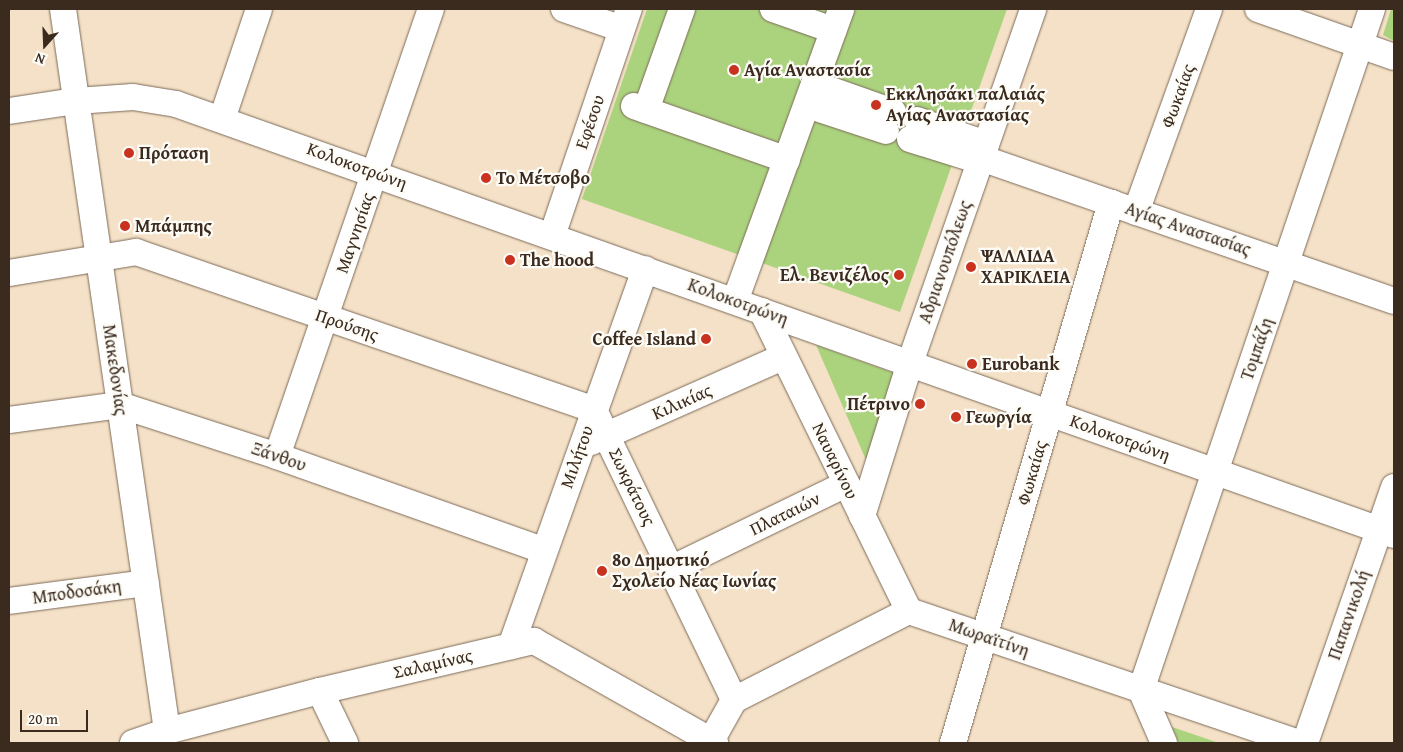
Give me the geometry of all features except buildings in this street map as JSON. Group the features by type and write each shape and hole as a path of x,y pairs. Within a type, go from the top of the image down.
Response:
{"street":[{"name":"Μακεδονίας","path":"63,9 167,731"},
{"path":"222,118 259,9"},
{"name":"Μαγνησίας","path":"277,456 431,9"},
{"path":"564,9 625,19"},
{"path":"682,9 625,103 787,160"},
{"path":"735,301 837,19 773,9"},
{"name":"Αδριανουπόλεως","path":"862,516 910,363 1033,9"},
{"name":"Φωκαίας","path":"1136,212 1209,9"},
{"path":"1258,9 1394,57"},
{"name":"Τομπάζη","path":"1141,690 1372,9"},
{"name":"Εφέσου","path":"552,236 625,103 625,19"},
{"name":"Αγίας Αναστασίας","path":"810,95 902,125 1136,212 1394,301"},
{"name":"Κολοκοτρώνη","path":"9,110 76,101 132,97 153,99 222,118 1387,533"},
{"name":"Φωκαίας","path":"953,743 1111,203"},
{"name":"Προύσης","path":"9,273 136,252 594,410"},
{"name":"Μιλήτου","path":"511,646 645,269"},
{"name":"Ναυαρίνου","path":"762,311 909,611"},
{"name":"Κιλικίας","path":"581,446 784,357"},
{"name":"Ξάνθου","path":"9,420 120,405 277,456 544,550"},
{"name":"Σωκράτους","path":"594,410 734,700"},
{"name":"Πλαταιών","path":"671,569 846,484"},
{"name":"Παπανικολή","path":"1305,743 1387,533 1394,486"},
{"name":"Μποδοσάκη","path":"9,601 146,583"},
{"path":"713,742 734,700 909,611"},
{"name":"Μωραϊτίνη","path":"909,611 1299,743"},
{"name":"Σαλαμίνας","path":"133,743 167,731 320,691 534,641 713,742"},
{"path":"1141,690 1164,743"},
{"path":"320,691 345,743"}],"green space":[{"path":"647,9 1007,9 900,312 582,199"},
{"path":"1391,9 1394,9 1394,41 1383,35"},
{"path":"816,345 894,373 866,460"},
{"path":"1172,727 1219,743 1179,743"}],"place":[{"name":"Αγία Αναστασία","path":"734,70"},
{"name":"Εκκλησάκι παλαιάς Αγίας Αναστασίας","path":"876,105"},
{"name":"Πρόταση","path":"129,153"},
{"name":"Το Μέτσοβο","path":"486,178"},
{"name":"Μπάμπης","path":"125,226"},
{"name":"The hood","path":"510,260"},
{"name":"ΨΑΛΛΙΔΑ ΧΑΡΙΚΛΕΙΑ","path":"971,267"},
{"name":"Ελ. Βενιζέλος","path":"899,275"},
{"name":"Coffee Island","path":"706,339"},
{"name":"Eurobank","path":"972,364"},
{"name":"Πέτρινο","path":"920,404"},
{"name":"Γεωργία","path":"956,417"},
{"name":"8ο Δημοτικό Σχολείο Νέας Ιωνίας","path":"602,571"}]}
